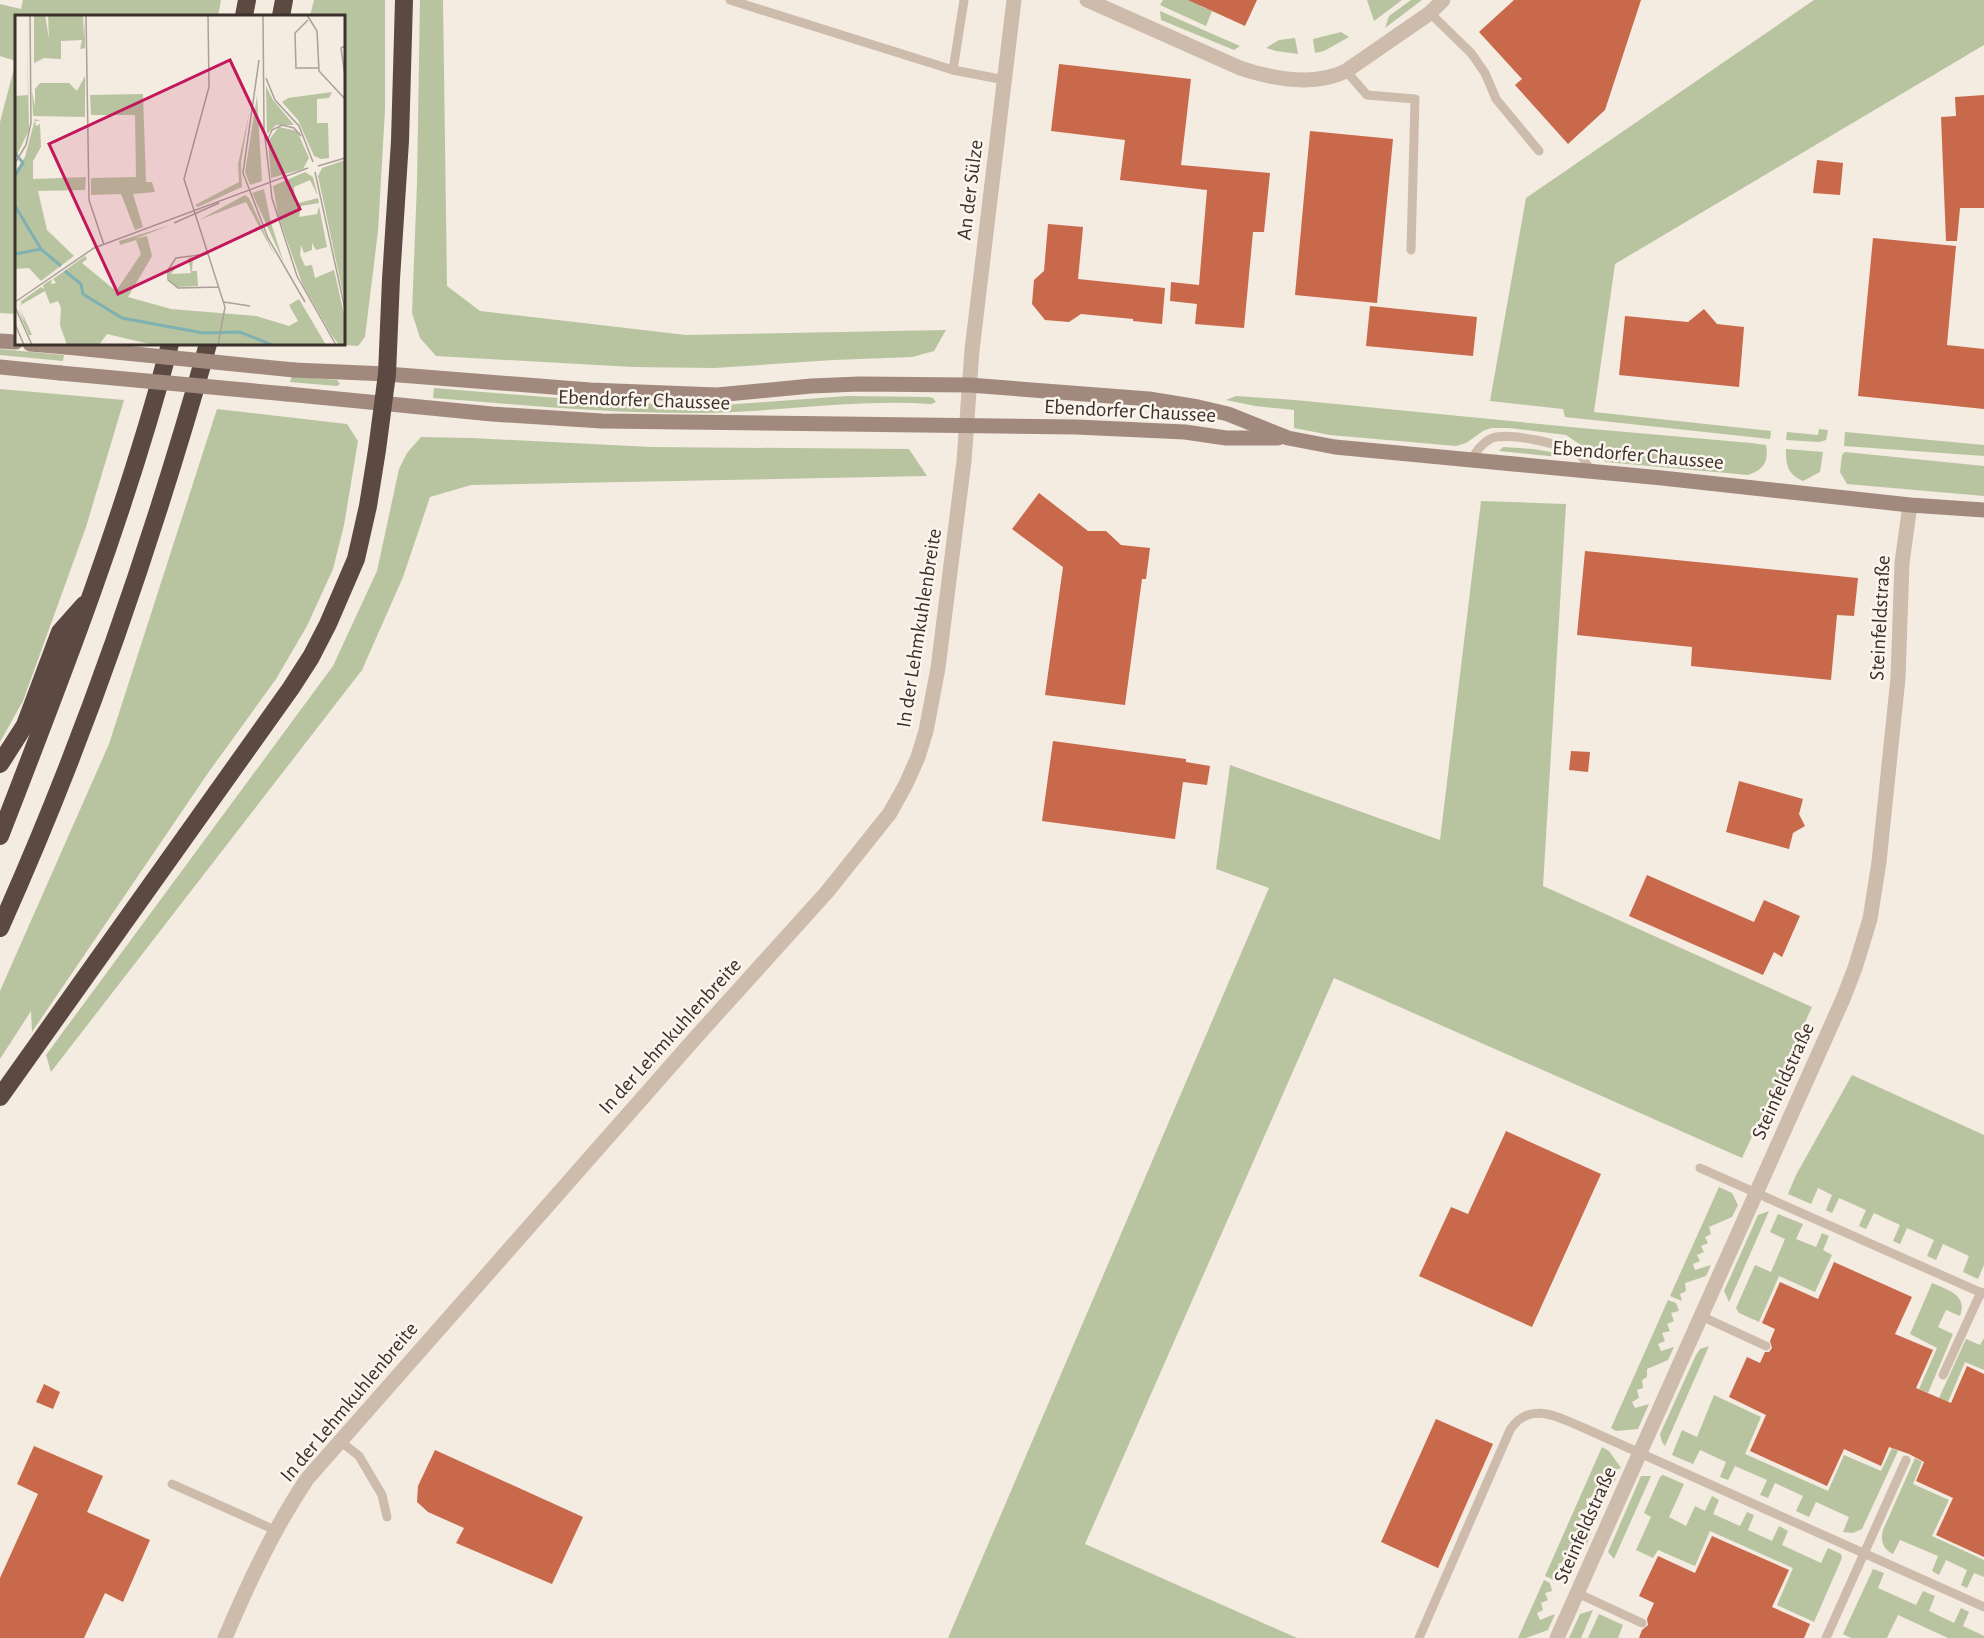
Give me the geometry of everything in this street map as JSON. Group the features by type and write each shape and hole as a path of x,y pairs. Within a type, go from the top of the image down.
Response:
{"highway":[{"path":"244,15 247,0"},
{"path":"281,15 284,0"},
{"path":"0,1097 291,688 328,624 356,559 368,506 387,374 400,141 404,0"},
{"path":"0,836 93,594 153,409 170,345"},
{"path":"0,928 81,733 144,555 208,345"},
{"path":"0,764 25,725 60,632 93,594"}],"main road":[{"path":"0,340 15,342"},
{"name":"Ebendorfer Chaussee","path":"42,345 294,370 387,374 590,390 717,395 859,384 969,385 1149,399 1198,407 1228,414 1288,438"},
{"name":"Ebendorfer Chaussee","path":"0,367 492,414 602,421 1076,427 1185,432 1226,438 1288,438 1335,447 1591,471 1910,505 1984,510"}],"street":[{"name":"An der Sülze","path":"969,385 1014,0"},
{"path":"1087,0 1207,54 1258,74 1290,80 1319,79 1346,71 1430,13 1443,0"},
{"name":"In der Lehmkuhlenbreite","path":"225,1638 275,1530 307,1479 827,891 890,813 918,757 932,702 952,557 967,425 969,385"},
{"name":"Steinfeldstraße","path":"1557,1638 1855,968 1870,919 1894,727 1902,563 1910,505"}],"lane":[{"path":"730,0 953,70 1005,80"},
{"path":"953,70 964,0"},
{"path":"1430,13 1471,53 1485,73 1496,99 1539,151"},
{"path":"1346,71 1366,95 1415,99 1411,250"},
{"path":"1471,460 1480,446 1490,439 1502,436 1552,443 1582,456 1591,471"},
{"path":"1700,1168 1982,1293 1943,1375"},
{"path":"1701,1316 1766,1346"},
{"path":"1419,1638 1510,1430 1516,1420 1533,1413 1555,1416 1640,1452 1984,1607"},
{"path":"339,1441 359,1456 382,1496 387,1517"},
{"path":"1826,1638 1906,1460"},
{"path":"172,1484 275,1530"},
{"path":"1577,1593 1642,1623"}],"green space":[{"path":"23,0 221,0 218,15 15,15 15,61 0,56 0,4 21,9"},
{"path":"314,0 385,0 385,110 378,231 365,337 358,346 345,345 345,15 310,15"},
{"path":"420,0 443,0 447,286 480,311 686,335 946,330 934,351 912,357 714,368 633,367 436,356 420,338 412,313"},
{"path":"1163,0 1203,0 1200,6 1212,11 1206,26 1160,5"},
{"path":"1367,0 1402,0 1374,21"},
{"path":"1411,0 1422,0 1385,28 1389,16"},
{"path":"1814,0 1984,0 1984,45 1615,264 1594,412 1771,431 1770,439 1565,417 1563,409 1490,401 1526,198"},
{"path":"1160,11 1240,46 1234,50 1161,20"},
{"path":"1341,32 1349,37 1324,51 1315,53 1313,39"},
{"path":"1295,38 1298,54 1266,48 1279,40"},
{"path":"15,65 15,314 0,313 0,122"},
{"path":"0,349 64,355 63,361 0,355"},
{"path":"292,376 337,380 340,384 337,386 290,382"},
{"path":"434,388 620,403 723,405 847,396 928,397 933,398 936,402 931,404 845,404 702,413 635,412 433,398"},
{"path":"0,389 124,400 86,527 23,701 0,742"},
{"path":"1236,396 1751,443 1766,445 1767,456 1762,468 1748,475 1606,462 1566,435 1509,428 1491,428 1466,443 1456,446 1330,435 1294,428 1294,410 1226,400"},
{"path":"217,409 347,424 358,441 344,525 333,569 307,626 276,679 208,773 32,1032 31,1011 0,1059 0,991 109,744"},
{"path":"1819,429 1828,430 1826,440 1819,442 1786,440 1787,432 1818,435"},
{"path":"1845,432 1984,445 1984,456 1844,446"},
{"path":"421,437 651,447 909,449 927,476 471,485 430,497 403,577 362,670 51,1072 46,1055 333,666 377,571 399,469 407,453"},
{"path":"1503,447 1557,453 1559,457 1499,451"},
{"path":"1786,449 1823,452 1820,472 1803,481 1798,478 1788,468"},
{"path":"1845,452 1984,466 1984,496 1847,484 1840,472 1842,455"},
{"path":"1481,501 1566,504 1543,886 1812,1007 1742,1158 1334,978 1085,1544 1297,1638 948,1638 1269,888 1216,869 1230,765 1440,840"},
{"path":"1852,1075 1984,1135 1984,1265 1978,1279 1963,1272 1969,1256 1943,1244 1936,1260 1927,1256 1934,1240 1907,1228 1900,1244 1893,1241 1900,1225 1874,1213 1866,1229 1859,1226 1866,1210 1839,1198 1832,1213 1826,1210 1832,1195 1818,1188 1811,1204 1788,1194 1796,1175"},
{"path":"1719,1187 1732,1193 1738,1205 1732,1217 1709,1227 1711,1234 1705,1237 1708,1243 1701,1246 1704,1252 1697,1255 1700,1261 1693,1264 1695,1270 1711,1265 1706,1276 1685,1283 1686,1291 1680,1294 1682,1301 1670,1296"},
{"path":"1769,1211 1729,1302 1724,1291 1758,1215"},
{"path":"1778,1214 1803,1224 1796,1239 1816,1247 1822,1233 1829,1236 1823,1250 1832,1255 1815,1292 1779,1276 1759,1322 1739,1313 1736,1308 1755,1265 1771,1272 1785,1239 1770,1232"},
{"path":"1932,1283 1955,1294 1959,1298 1962,1309 1960,1316 1946,1310 1938,1327 1953,1334 1928,1393 1919,1389 1937,1348 1910,1334"},
{"path":"1668,1300 1676,1303 1679,1311 1671,1313 1674,1321 1667,1324 1670,1331 1662,1333 1665,1341 1658,1344 1661,1351 1674,1347 1668,1360 1647,1369 1647,1377 1642,1380 1643,1388 1637,1390 1639,1398 1632,1402 1635,1408 1649,1404 1638,1429 1616,1431 1611,1428"},
{"path":"1984,1338 1984,1370 1965,1362 1948,1402 1939,1398 1966,1339 1980,1345"},
{"path":"1709,1346 1665,1446 1660,1434 1696,1355 1700,1349"},
{"path":"1714,1395 1761,1417 1745,1454 1828,1491 1844,1455 1881,1471 1892,1448 1898,1451 1862,1529 1853,1533 1843,1532 1849,1517 1816,1502 1809,1517 1796,1511 1803,1496 1775,1483 1768,1498 1760,1495 1767,1480 1735,1466 1728,1480 1720,1477 1726,1462 1700,1450 1693,1464 1672,1455 1682,1430 1697,1437"},
{"path":"1602,1447 1609,1451 1621,1468 1599,1476 1601,1484 1616,1478 1610,1491 1586,1499 1588,1508 1581,1510 1584,1519 1577,1521 1580,1529 1572,1533 1575,1540 1591,1533 1586,1546 1562,1554 1565,1561 1558,1564 1561,1571 1554,1574 1556,1581 1545,1576"},
{"path":"1915,1458 1922,1462 1913,1484 1949,1500 1932,1536 1984,1560 1984,1577 1974,1573 1967,1588 1961,1585 1967,1570 1946,1560 1939,1575 1932,1571 1938,1556 1900,1540 1893,1554 1883,1544 1883,1530"},
{"path":"1663,1475 1684,1484 1669,1517 1686,1526 1695,1506 1705,1511 1712,1496 1719,1500 1713,1514 1740,1526 1747,1512 1754,1515 1748,1530 1772,1541 1779,1526 1788,1531 1782,1545 1821,1563 1828,1548 1841,1554 1842,1558 1814,1622 1777,1605 1793,1568 1710,1531 1695,1566 1658,1550 1653,1558 1636,1550 1651,1517 1644,1513"},
{"path":"1641,1476 1651,1476 1614,1559 1608,1552"},
{"path":"1873,1569 1884,1573 1878,1588 1916,1605 1923,1591 1935,1596 1929,1611 1954,1623 1961,1608 1969,1612 1963,1626 1984,1638 1948,1638 1898,1615 1887,1638 1851,1638 1843,1634"},
{"path":"1544,1580 1550,1583 1552,1591 1545,1593 1548,1600 1541,1603 1543,1610 1537,1613 1540,1620 1555,1614 1548,1630 1526,1638 1518,1638"},
{"path":"1593,1610 1581,1638 1569,1638 1580,1614"},
{"path":"1599,1614 1623,1625 1618,1638 1588,1638"}],"building":[{"path":"1188,0 1257,0 1245,26"},
{"path":"1514,0 1641,0 1605,110 1568,144 1515,85 1522,79 1479,32"},
{"path":"1059,64 1191,79 1181,165 1270,173 1264,232 1253,232 1244,328 1195,324 1197,304 1170,301 1171,282 1199,285 1207,190 1120,180 1125,140 1051,131"},
{"path":"1984,95 1984,208 1960,208 1957,241 1946,241 1941,117 1956,116 1955,97"},
{"path":"1310,131 1393,139 1377,303 1295,295"},
{"path":"1817,160 1843,163 1840,195 1813,193"},
{"path":"1048,224 1083,227 1078,279 1165,288 1162,324 1081,314 1069,322 1045,320 1032,304 1034,280 1044,271"},
{"path":"1873,238 1956,246 1947,345 1984,349 1984,409 1858,396"},
{"path":"1370,306 1477,317 1473,356 1366,346"},
{"path":"1704,309 1717,324 1744,327 1739,387 1619,375 1625,316 1688,322"},
{"path":"1039,493 1088,531 1106,531 1121,545 1150,548 1146,579 1142,579 1125,705 1045,695 1063,567 1012,529"},
{"path":"1585,551 1858,578 1854,616 1837,615 1831,680 1691,666 1692,647 1577,635"},
{"path":"1053,741 1186,759 1186,762 1210,766 1207,785 1183,782 1175,839 1042,821"},
{"path":"1571,751 1590,752 1588,772 1569,770"},
{"path":"1739,781 1803,799 1799,814 1805,826 1793,833 1789,849 1726,832"},
{"path":"1647,875 1754,922 1764,900 1800,916 1782,957 1774,952 1763,975 1629,916"},
{"path":"1506,1131 1601,1174 1532,1327 1419,1276 1451,1207 1468,1214"},
{"path":"1834,1262 1912,1297 1895,1334 1933,1350 1916,1388 1951,1403 1967,1366 1984,1374 1984,1557 1936,1535 1953,1498 1916,1481 1924,1462 1909,1454 1889,1447 1881,1466 1844,1449 1827,1486 1750,1451 1766,1415 1729,1397 1747,1357 1760,1363 1765,1352 1769,1352 1772,1348 1770,1341 1775,1329 1762,1323 1780,1282 1818,1299"},
{"path":"44,1384 60,1392 53,1409 36,1402"},
{"path":"1436,1419 1493,1444 1438,1568 1381,1542"},
{"path":"34,1446 103,1476 87,1512 150,1540 123,1602 105,1593 84,1638 0,1638 0,1578 38,1494 17,1484"},
{"path":"435,1450 583,1517 552,1584 456,1543 464,1528 428,1512 417,1502 418,1486"},
{"path":"1712,1536 1789,1570 1772,1607 1810,1624 1804,1638 1639,1638 1642,1630 1648,1625 1647,1619 1654,1603 1639,1596 1658,1556 1695,1573"}]}
